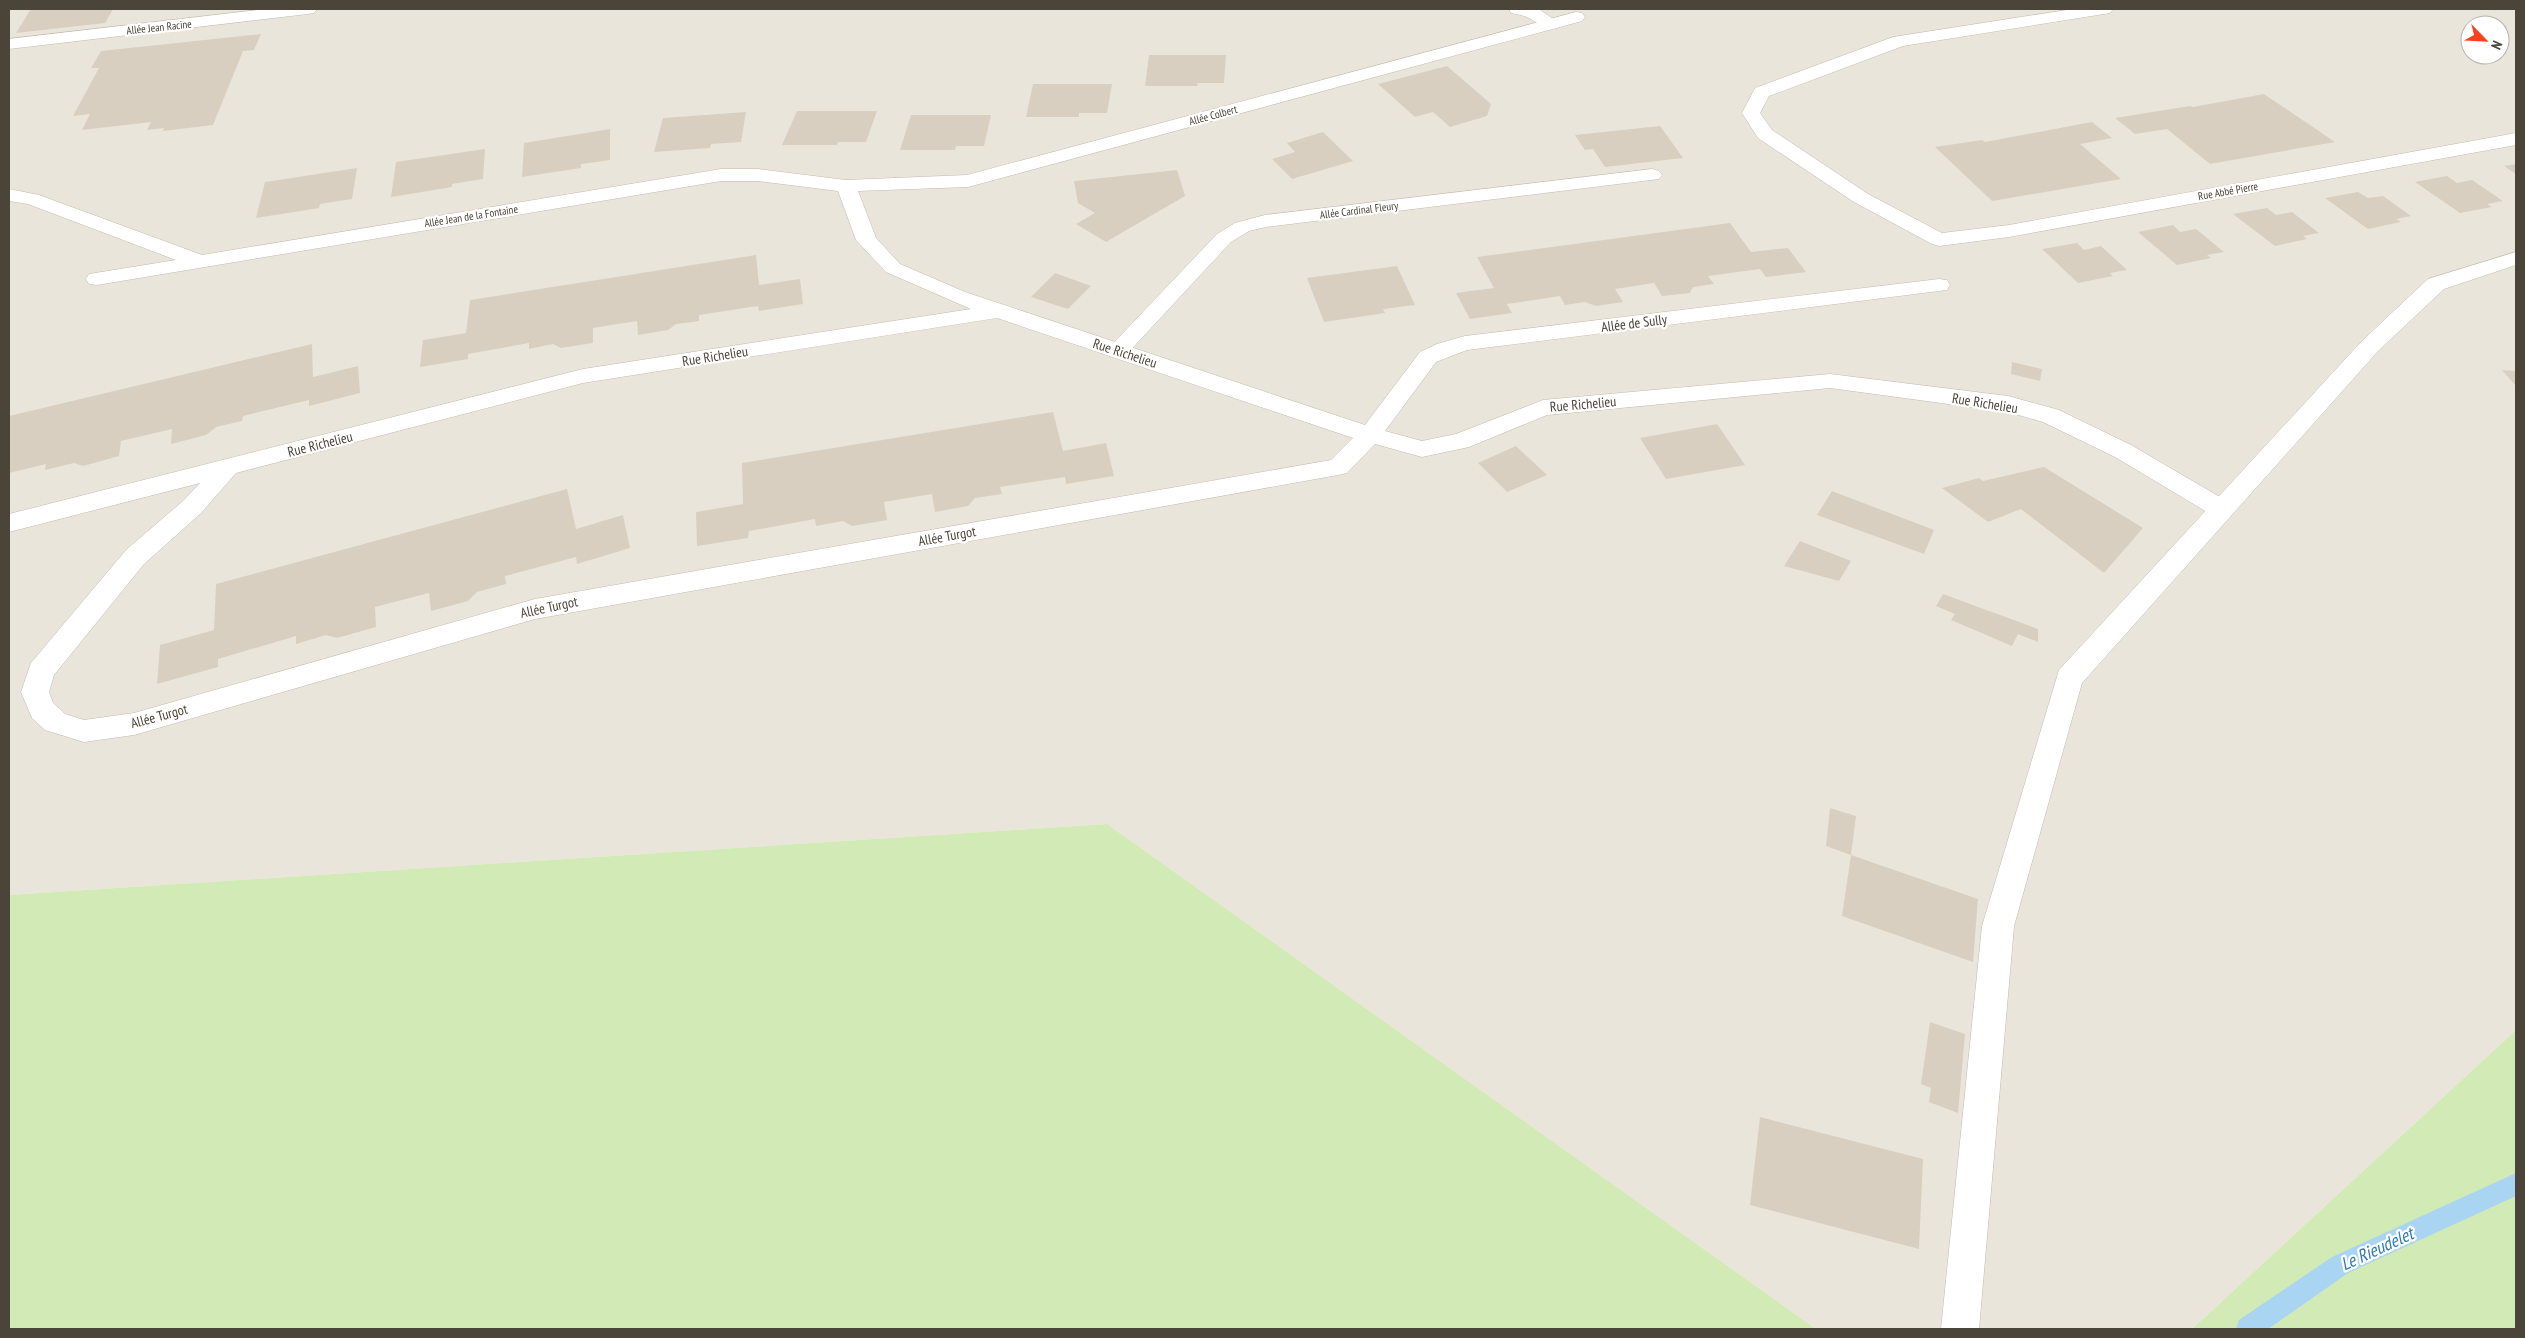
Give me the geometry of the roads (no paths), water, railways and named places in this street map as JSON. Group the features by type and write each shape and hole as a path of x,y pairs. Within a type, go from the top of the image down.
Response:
{"street":[{"name":"Allée Jean Racine","path":"9,44 308,9"},
{"path":"1517,9 1533,13 1551,24"},
{"name":"Rue Abbé Pierre","path":"2104,9 1899,42 1761,92 1751,113 1765,134 1861,198 1939,240 2009,230 2516,139"},
{"name":"Allée Colbert","path":"846,186 968,181 1576,18"},
{"name":"Allée Jean de la Fontaine","path":"97,279 721,174 758,175 846,186"},
{"name":"Allée Cardinal Fleury","path":"1117,351 1224,238 1242,227 1265,221 1652,174"},
{"path":"846,186 866,240 892,268 957,297 998,311"},
{"path":"9,195 32,199 201,261"},
{"path":"1960,1329 1998,926 2069,678 2370,346 2436,284 2516,258"},
{"name":"Allée de Sully","path":"1370,435 1428,358 1445,349 1465,343 1939,285"},
{"name":"Rue Richelieu","path":"9,523 583,376 998,311 1370,435 1422,448 1461,441 1543,408 1830,382 2008,404 2051,416 2123,451 2221,509"},
{"name":"Allée Turgot","path":"228,468 192,507 135,557 41,671 35,692 42,710 55,722 84,731 134,724 535,609 1338,467 1370,435"}],"waterway":[{"name":"Le Rieudelet","path":"2248,1329 2340,1265 2516,1184"}]}
